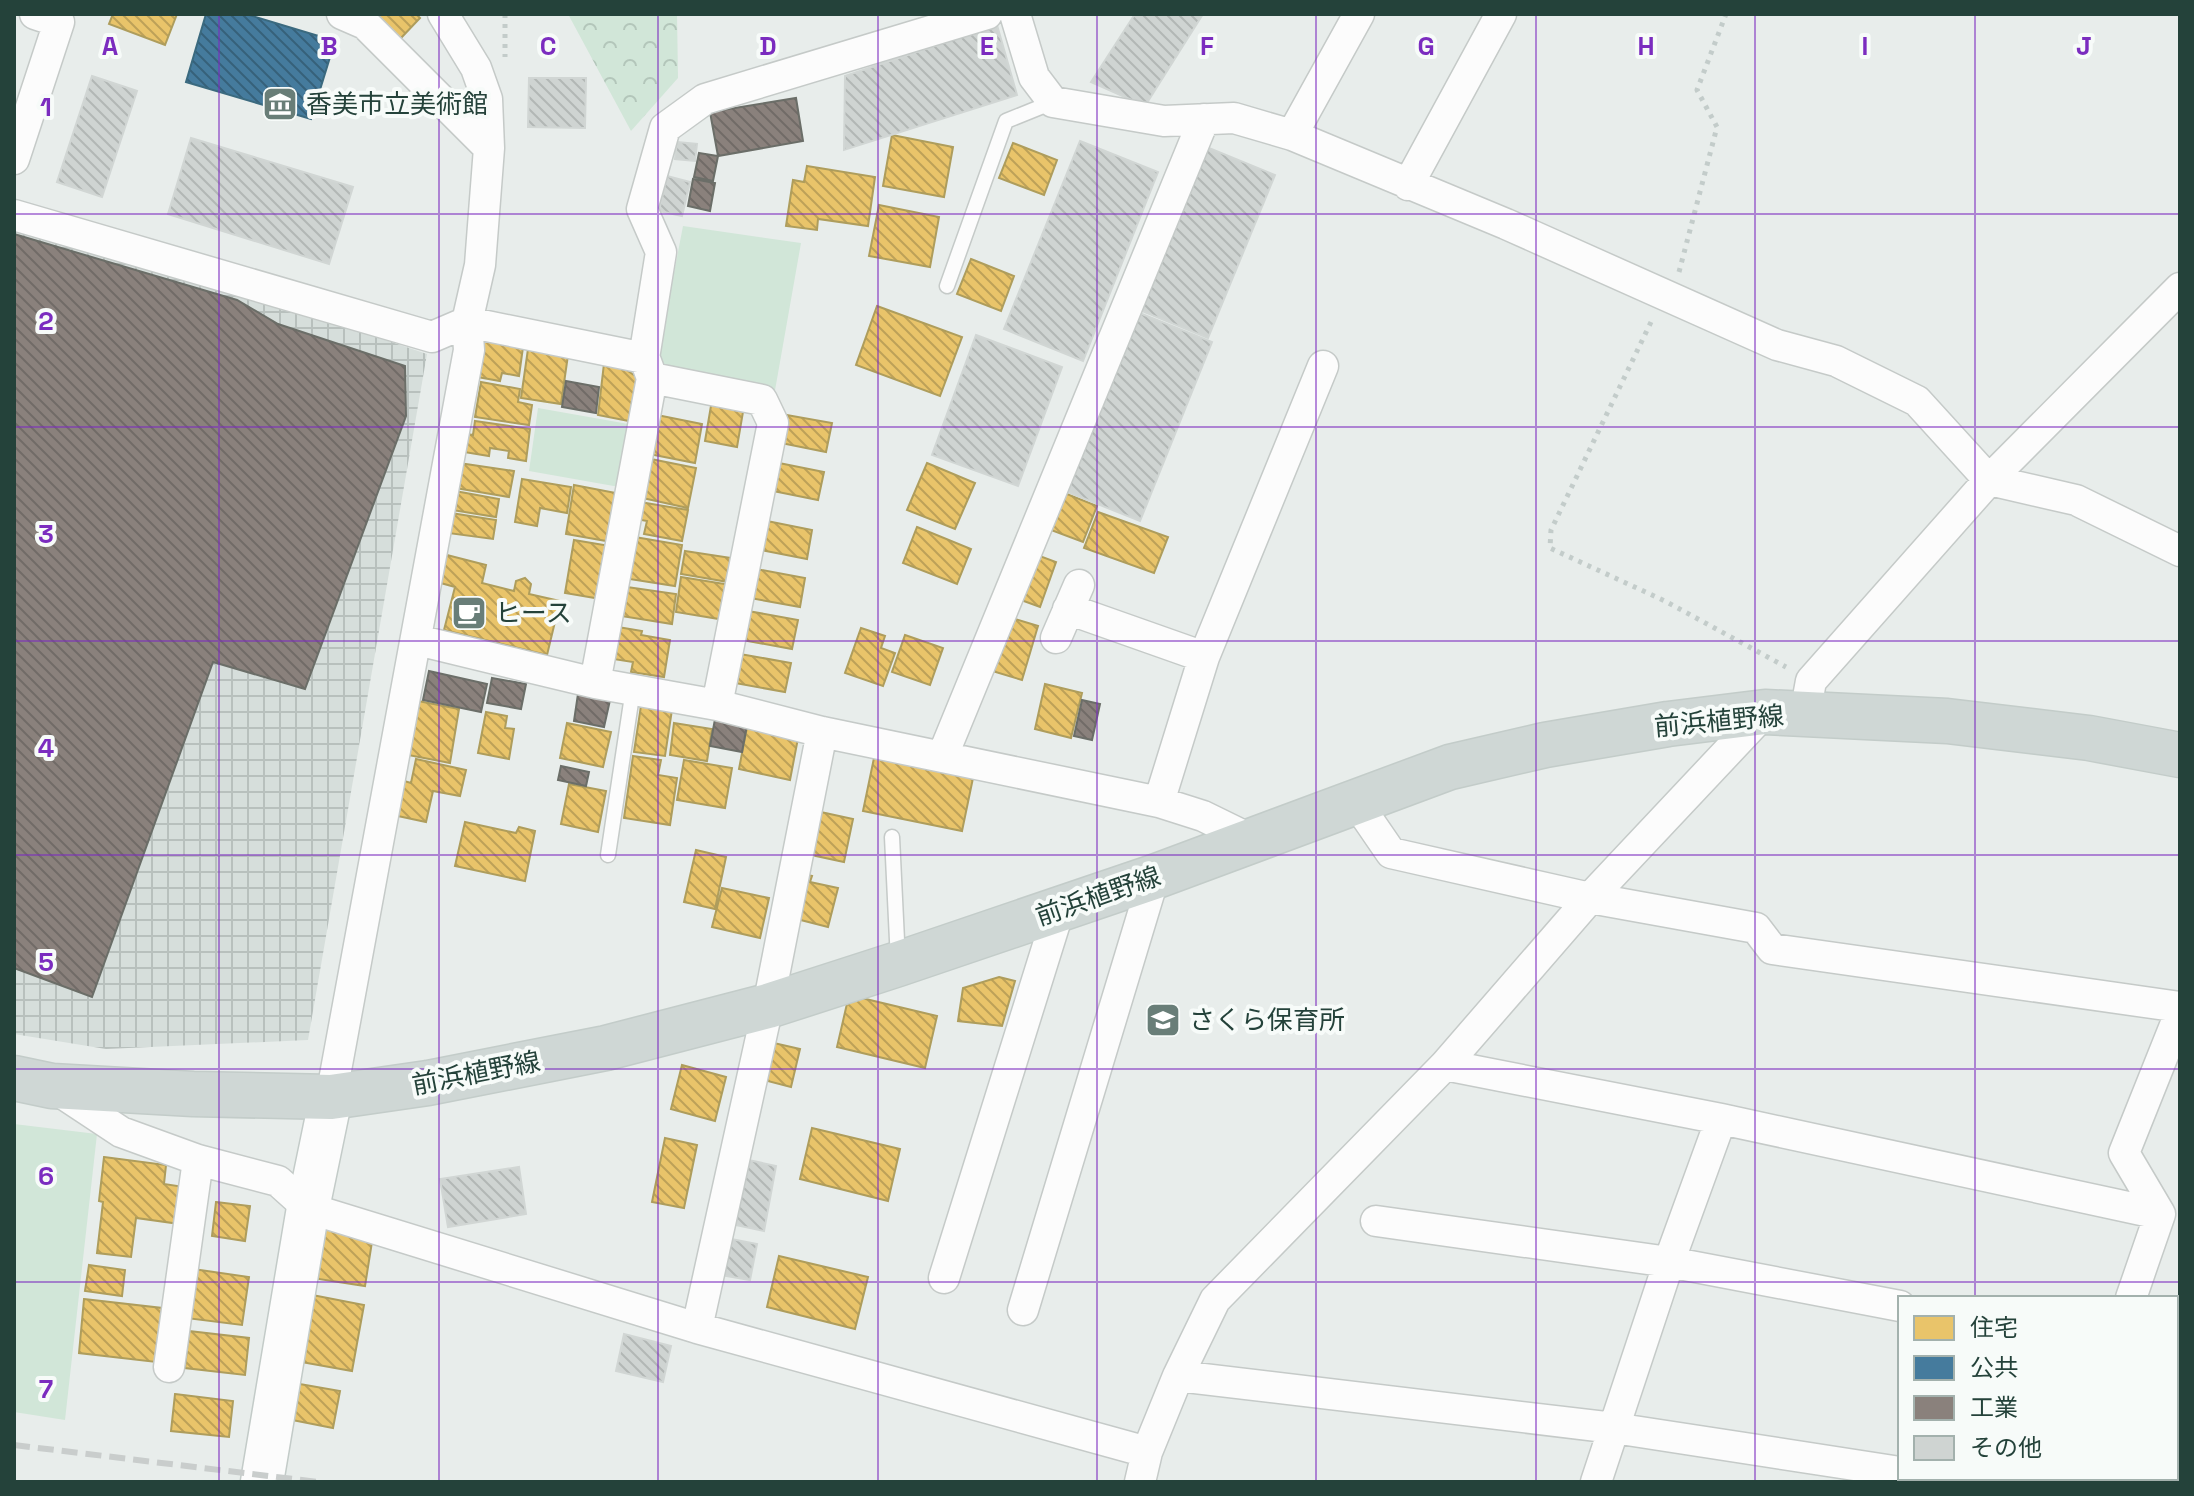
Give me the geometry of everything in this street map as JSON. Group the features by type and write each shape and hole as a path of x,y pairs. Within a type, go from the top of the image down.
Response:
{"main road":[{"name":"前浜植野線","path":"33,1082 193,1094 331,1097 428,1083 606,1048 768,1006 898,964 1154,877 1450,767 1545,745 1794,702 2089,738 2180,755"}],"street":[{"path":"14,159 59,22 35,14"},
{"path":"342,14 365,24 489,148"},
{"path":"262,1482 308,1208 469,350 467,322 480,265 489,148 487,99 476,68 443,14"},
{"path":"595,683 648,368 661,252 642,209 665,128 705,99 987,14"},
{"path":"1015,14 1034,77 1053,102 1164,121 1234,118 1292,135 1506,224 1777,345 1836,361 1917,401 1989,480 2076,500 2180,551"},
{"path":"1292,135 1359,14"},
{"path":"1408,185 1501,14"},
{"path":"943,755 1204,119"},
{"path":"14,215 432,337 467,322 762,400 773,423 717,705"},
{"path":"1140,1482 1147,1452 1178,1376 1215,1300 1445,1065 1590,898 1794,702 1989,480 2180,288"},
{"path":"1159,802 1204,657 1323,366"},
{"path":"1056,638 1074,597 1204,657"},
{"path":"417,640 595,683 717,705 822,732 1159,802 1203,816 1252,840"},
{"path":"697,1328 768,1006 822,732"},
{"path":"1356,802 1391,853 1590,898 1756,928 1772,949 2180,1010 2124,1153 2160,1214 2132,1296"},
{"path":"1023,1310 1154,877"},
{"path":"944,1278 1059,910"},
{"path":"1445,1065 1721,1119 2160,1214"},
{"path":"33,1082 121,1132 198,1160 278,1181 308,1208 697,1328 1147,1452"},
{"path":"1596,1482 1669,1262 1721,1119"},
{"path":"169,1367 198,1160"},
{"path":"1376,1221 1669,1262 1898,1306"},
{"path":"1178,1376 1614,1428 1898,1472"}],"lane":[{"path":"947,286 1006,121 1053,102"},
{"path":"608,855 633,689"},
{"path":"892,837 898,964"}],"path":[{"path":"1726,14 1697,90 1717,127 1678,278 1664,295 1551,530 1550,548 1665,601 1794,702"}],"shaded area":[{"path":"14,223 240,291 427,354 308,1040 106,1049 14,1034"}],"green space":[{"path":"568,14 677,14 678,78 631,131"},
{"path":"683,226 801,243 774,396 655,372"},
{"path":"538,408 634,425 625,488 529,471"},
{"path":"14,1124 97,1134 65,1420 14,1412"}],"building: 住宅":[{"path":"113,14 177,14 165,45 109,24"},
{"path":"373,14 416,14 420,18 400,39"},
{"path":"892,135 953,147 944,197 883,186"},
{"path":"1013,143 1057,160 1044,195 999,178"},
{"path":"807,166 875,177 868,226 818,219 817,230 786,226 793,180 804,182"},
{"path":"879,205 939,217 930,267 869,256"},
{"path":"971,259 1014,276 1001,311 957,294"},
{"path":"877,306 962,337 940,396 856,365"},
{"path":"483,333 524,340 519,376 502,373 500,381 477,377"},
{"path":"529,342 569,348 561,404 521,398"},
{"path":"605,355 641,380 634,422 598,415"},
{"path":"481,382 520,389 518,402 532,405 529,425 475,417"},
{"path":"712,400 744,406 737,447 705,441"},
{"path":"781,414 832,423 826,452 776,442"},
{"path":"657,415 702,424 695,463 649,454"},
{"path":"475,421 530,429 526,461 508,458 509,451 490,448 489,456 464,452 467,434 473,435"},
{"path":"646,458 696,468 688,508 638,497"},
{"path":"774,462 824,472 818,500 768,490"},
{"path":"459,463 514,471 509,497 455,488"},
{"path":"927,463 975,483 955,529 907,510"},
{"path":"522,479 571,487 567,513 540,508 537,526 515,522"},
{"path":"1042,484 1097,506 1083,542 1027,521"},
{"path":"574,485 621,494 612,542 566,534"},
{"path":"455,491 499,499 496,517 452,510"},
{"path":"634,501 688,510 682,541 644,534 647,521 631,518"},
{"path":"1098,512 1168,537 1154,573 1084,548"},
{"path":"451,513 496,520 493,539 448,533"},
{"path":"762,520 812,530 807,559 756,549"},
{"path":"917,527 971,549 957,584 903,563"},
{"path":"629,536 682,545 675,586 623,578"},
{"path":"574,540 610,546 601,599 565,593"},
{"path":"1018,548 1056,562 1040,607 1002,593"},
{"path":"685,551 738,559 734,583 681,574"},
{"path":"443,554 486,565 482,583 514,591 516,581 525,578 531,584 529,594 560,601 547,655 444,630 455,587 437,582"},
{"path":"756,569 805,578 800,607 750,598"},
{"path":"681,577 731,585 725,620 676,612"},
{"path":"620,586 676,594 672,624 615,615"},
{"path":"748,611 798,620 792,649 742,640"},
{"path":"992,612 1038,626 1022,680 976,666"},
{"path":"612,626 670,640 664,677 631,672 633,662 607,658"},
{"path":"861,628 885,636 881,648 895,653 883,686 845,673"},
{"path":"905,635 943,648 930,685 892,672"},
{"path":"740,654 791,663 785,692 735,683"},
{"path":"1045,684 1082,693 1071,738 1035,729"},
{"path":"642,699 673,703 665,756 634,752"},
{"path":"413,700 459,709 450,763 403,754"},
{"path":"486,712 507,716 505,728 514,729 509,759 478,753"},
{"path":"748,722 799,733 790,780 739,769"},
{"path":"567,723 611,732 603,767 560,758"},
{"path":"674,723 712,729 707,761 670,755"},
{"path":"633,756 661,760 658,775 677,778 670,825 624,818"},
{"path":"874,758 973,778 962,831 863,811"},
{"path":"416,759 466,770 460,796 433,791 426,822 393,815 401,780 411,783"},
{"path":"684,760 732,768 725,808 677,800"},
{"path":"569,784 606,791 598,832 561,824"},
{"path":"807,809 853,819 844,862 797,852"},
{"path":"465,822 516,833 519,827 535,831 525,881 455,866"},
{"path":"696,850 726,857 715,909 684,902"},
{"path":"796,872 812,876 810,882 838,888 828,927 785,916"},
{"path":"722,888 769,898 760,938 712,927"},
{"path":"999,977 1015,981 1002,1026 958,1021 963,988"},
{"path":"849,995 937,1016 925,1068 837,1047"},
{"path":"757,1039 800,1049 791,1087 748,1076"},
{"path":"682,1065 726,1077 715,1121 671,1109"},
{"path":"812,1128 900,1149 888,1201 800,1179"},
{"path":"665,1138 697,1145 684,1208 652,1202"},
{"path":"104,1157 166,1165 164,1184 184,1187 180,1224 136,1218 131,1257 97,1253"},
{"path":"216,1202 250,1206 245,1241 212,1236"},
{"path":"321,1221 374,1229 365,1286 312,1278"},
{"path":"779,1256 868,1277 855,1329 767,1307"},
{"path":"89,1265 125,1270 122,1296 85,1291"},
{"path":"193,1269 249,1277 242,1325 186,1318"},
{"path":"302,1293 364,1305 352,1371 290,1360"},
{"path":"84,1299 162,1308 156,1362 79,1353"},
{"path":"189,1331 249,1338 245,1375 185,1368"},
{"path":"294,1383 340,1391 333,1428 287,1419"},
{"path":"175,1394 233,1401 229,1437 171,1431"}],"building: 公共":[{"path":"206,14 246,14 335,41 311,119 186,82"}],"building: 工業":[{"path":"796,98 803,141 718,156 710,112"},
{"path":"699,153 718,156 713,181 694,177"},
{"path":"693,179 715,183 710,211 688,206"},
{"path":"14,234 237,300 278,324 405,366 406,416 305,689 213,662 92,997 14,968"},
{"path":"566,381 599,387 596,413 562,407"},
{"path":"429,671 487,684 481,712 423,700"},
{"path":"492,678 526,684 521,709 487,703"},
{"path":"578,694 610,700 604,727 574,721"},
{"path":"1082,700 1100,704 1092,740 1074,736"},
{"path":"716,714 748,720 742,752 710,746"},
{"path":"561,766 589,772 586,786 558,780"}],"building: その他":[{"path":"1135,14 1203,14 1145,106 1091,82"},
{"path":"997,25 1017,95 844,150 845,76"},
{"path":"92,76 137,91 102,197 57,182"},
{"path":"529,78 586,78 585,128 528,127"},
{"path":"191,138 353,187 329,264 168,214"},
{"path":"1080,141 1158,172 1083,361 1004,329"},
{"path":"677,142 697,144 695,161 675,159"},
{"path":"1204,146 1275,175 1208,338 1137,309"},
{"path":"667,176 690,182 682,216 659,211"},
{"path":"1137,312 1212,342 1140,521 1065,491"},
{"path":"976,335 1062,367 1018,486 932,455"},
{"path":"744,1159 776,1166 764,1231 717,1221"},
{"path":"519,1167 526,1214 448,1227 440,1179"},
{"path":"716,1236 757,1244 750,1280 709,1273"},
{"path":"624,1334 671,1346 663,1382 616,1371"}],"railway":[{"path":"14,1445 318,1482"}],"place":[{"name":"香美市立美術館","path":"280,104"},
{"name":"ヒース","path":"469,613"},
{"name":"さくら保育所","path":"1163,1020"}]}
